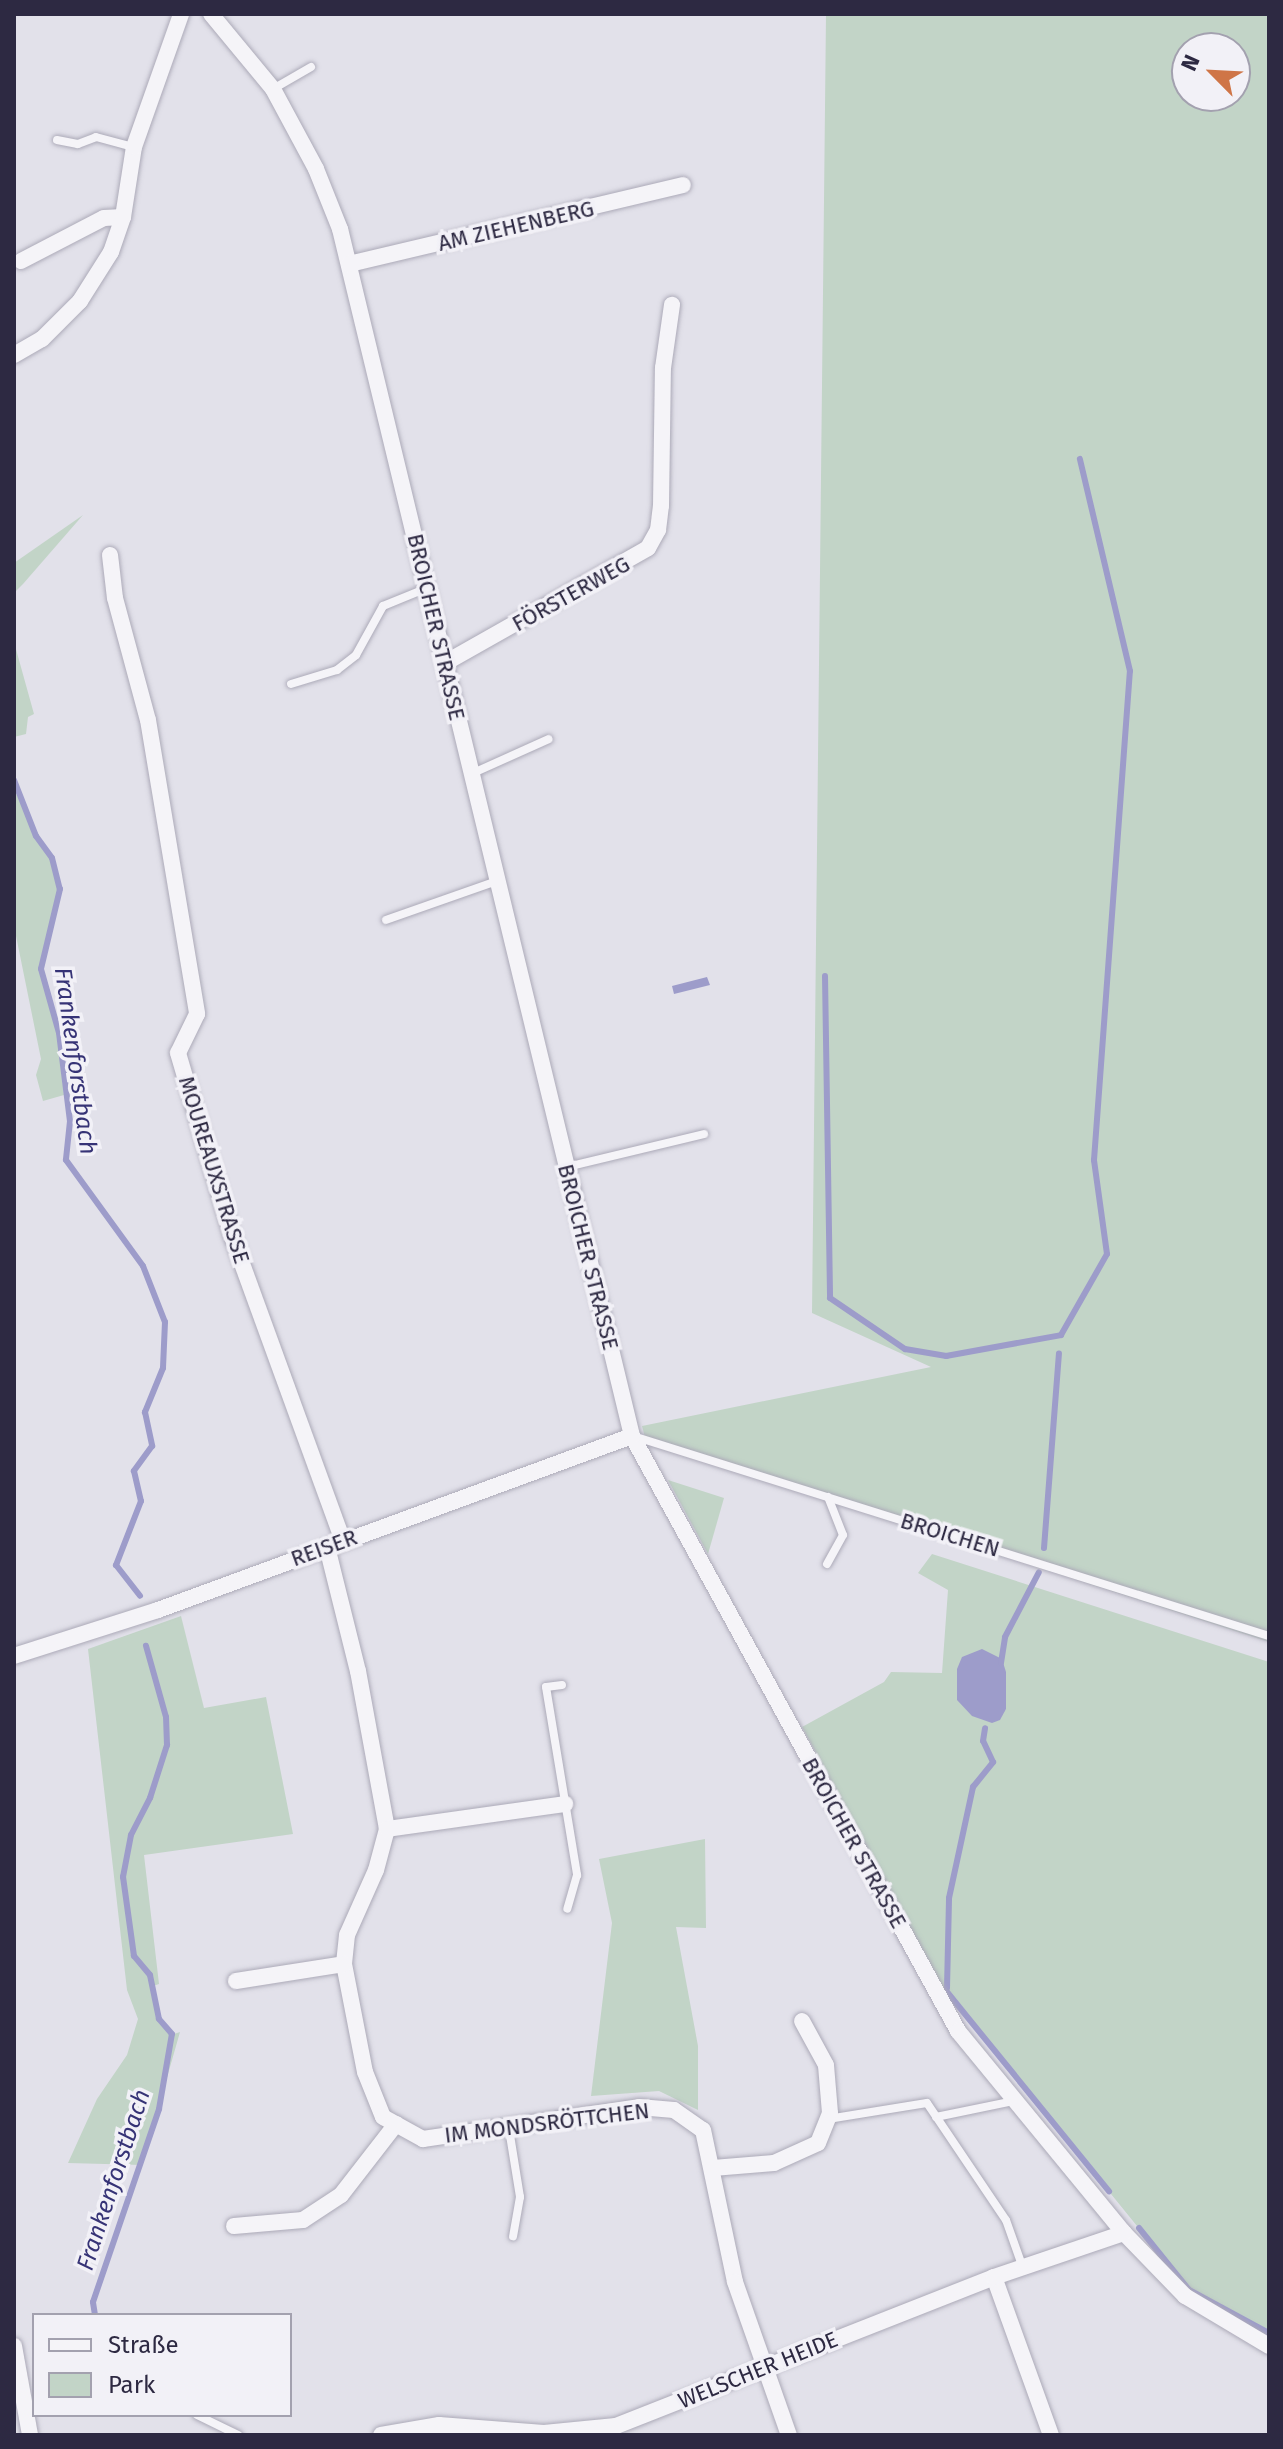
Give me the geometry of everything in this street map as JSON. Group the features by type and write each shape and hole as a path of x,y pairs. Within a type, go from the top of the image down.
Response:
{"street":[{"path":"14,355 42,339 80,301 111,252 123,217 134,147 181,14"},
{"name":"BROICHER STRASSE","path":"211,14 273,89 316,169 349,264 632,1436 958,2031 1124,2233 1185,2296 1269,2346"},
{"name":"AM ZIEHENBERG","path":"349,264 683,185"},
{"path":"21,261 104,218 123,217"},
{"name":"FÖRSTERWEG","path":"445,663 648,548 658,530 661,506 663,368 672,305"},
{"name":"MOUREAUXSTRASSE","path":"110,555 115,598 148,720 197,1014 178,1053 232,1236 343,1541"},
{"name":"REISER","path":"14,1656 632,1436"},
{"path":"234,2226 303,2220 341,2195 396,2124 383,2117 365,2072 344,1964 347,1935 376,1870 387,1829 349,1628 327,1547"},
{"path":"387,1829 565,1804"},
{"path":"236,1981 344,1964"},
{"path":"713,2168 774,2163 818,2143 828,2119 826,2065 802,2021"},
{"name":"IM MONDSRÖTTCHEN","path":"396,2124 423,2139 509,2129 639,2107 674,2110 703,2130 735,2282 762,2368 781,2405 789,2435"},
{"name":"WELSCHER HEIDE","path":"381,2435 439,2425 499,2431 581,2433 616,2426 994,2277 1124,2233"},
{"path":"994,2277 1051,2435"},
{"path":"14,2346 28,2385 24,2425"}],"lane":[{"path":"273,89 311,67"},
{"path":"57,140 78,144 96,137 134,147"},
{"path":"291,684 337,670 356,655 383,606 427,588"},
{"path":"471,774 549,739"},
{"path":"386,920 497,881"},
{"path":"567,1168 704,1134"},
{"name":"BROICHEN","path":"632,1436 1269,1636"},
{"path":"827,1564 843,1535 828,1497"},
{"path":"562,1685 546,1687 577,1875 567,1909"},
{"path":"936,2117 1015,2101"},
{"path":"828,2119 927,2103 1006,2220 1023,2268"},
{"path":"509,2129 520,2197 513,2236"},
{"path":"201,2417 238,2435"}],"green space":[{"path":"826,14 1269,14 1269,1642 646,1441 642,1426 931,1367 812,1313"},
{"path":"83,515 23,584 14,593 14,563"},
{"path":"14,642 34,714 28,717 26,734 14,737"},
{"path":"14,790 51,857 59,892 39,966 55,1013 64,1095 43,1101 36,1075 41,1059 14,926"},
{"path":"668,1480 724,1498 708,1554"},
{"path":"932,1554 1269,1662 1269,2333 1189,2290 943,1987 802,1727 884,1682 891,1672 942,1673 948,1590 918,1573","holes":["1002,1659 1006,1709 992,1722"]},
{"path":"181,1616 204,1708 266,1697 293,1834 144,1855 159,1984 153,1986 157,2019 171,2035 180,2032 142,2165 68,2163 97,2099 127,2055 138,2019 127,1990 88,1649"},
{"path":"705,1839 706,1928 676,1927 698,2046 698,2110 659,2091 591,2096 612,1923 599,1859"}],"water":[{"path":"707,977 710,985 674,994 672,986"},
{"path":"982,1649 1002,1659 1006,1672 1006,1709 1000,1720 992,1723 972,1716 957,1700 957,1669 962,1657"}],"waterway":[{"path":"825,976 830,1298 905,1349 946,1356 1061,1335 1107,1254 1094,1160 1130,671 1080,459"},
{"name":"Frankenforstbach","path":"14,780 36,836 52,858 60,889 41,969 59,1033 70,1121 66,1160 143,1266 165,1322 163,1368 145,1412 152,1446 134,1471 141,1501 116,1565 140,1596"},
{"path":"1044,1548 1059,1354"},
{"path":"1001,1663 1005,1637 1039,1572"},
{"name":"Frankenforstbach","path":"95,2313 93,2302 159,2109 172,2034 159,2019 150,1975 134,1956 123,1877 131,1835 150,1798 167,1745 166,1717 146,1646"},
{"path":"947,1988 949,1898 973,1787 993,1762 983,1741 985,1728"},
{"path":"947,1992 1109,2191"},
{"path":"1139,2228 1189,2290 1269,2333"}]}
